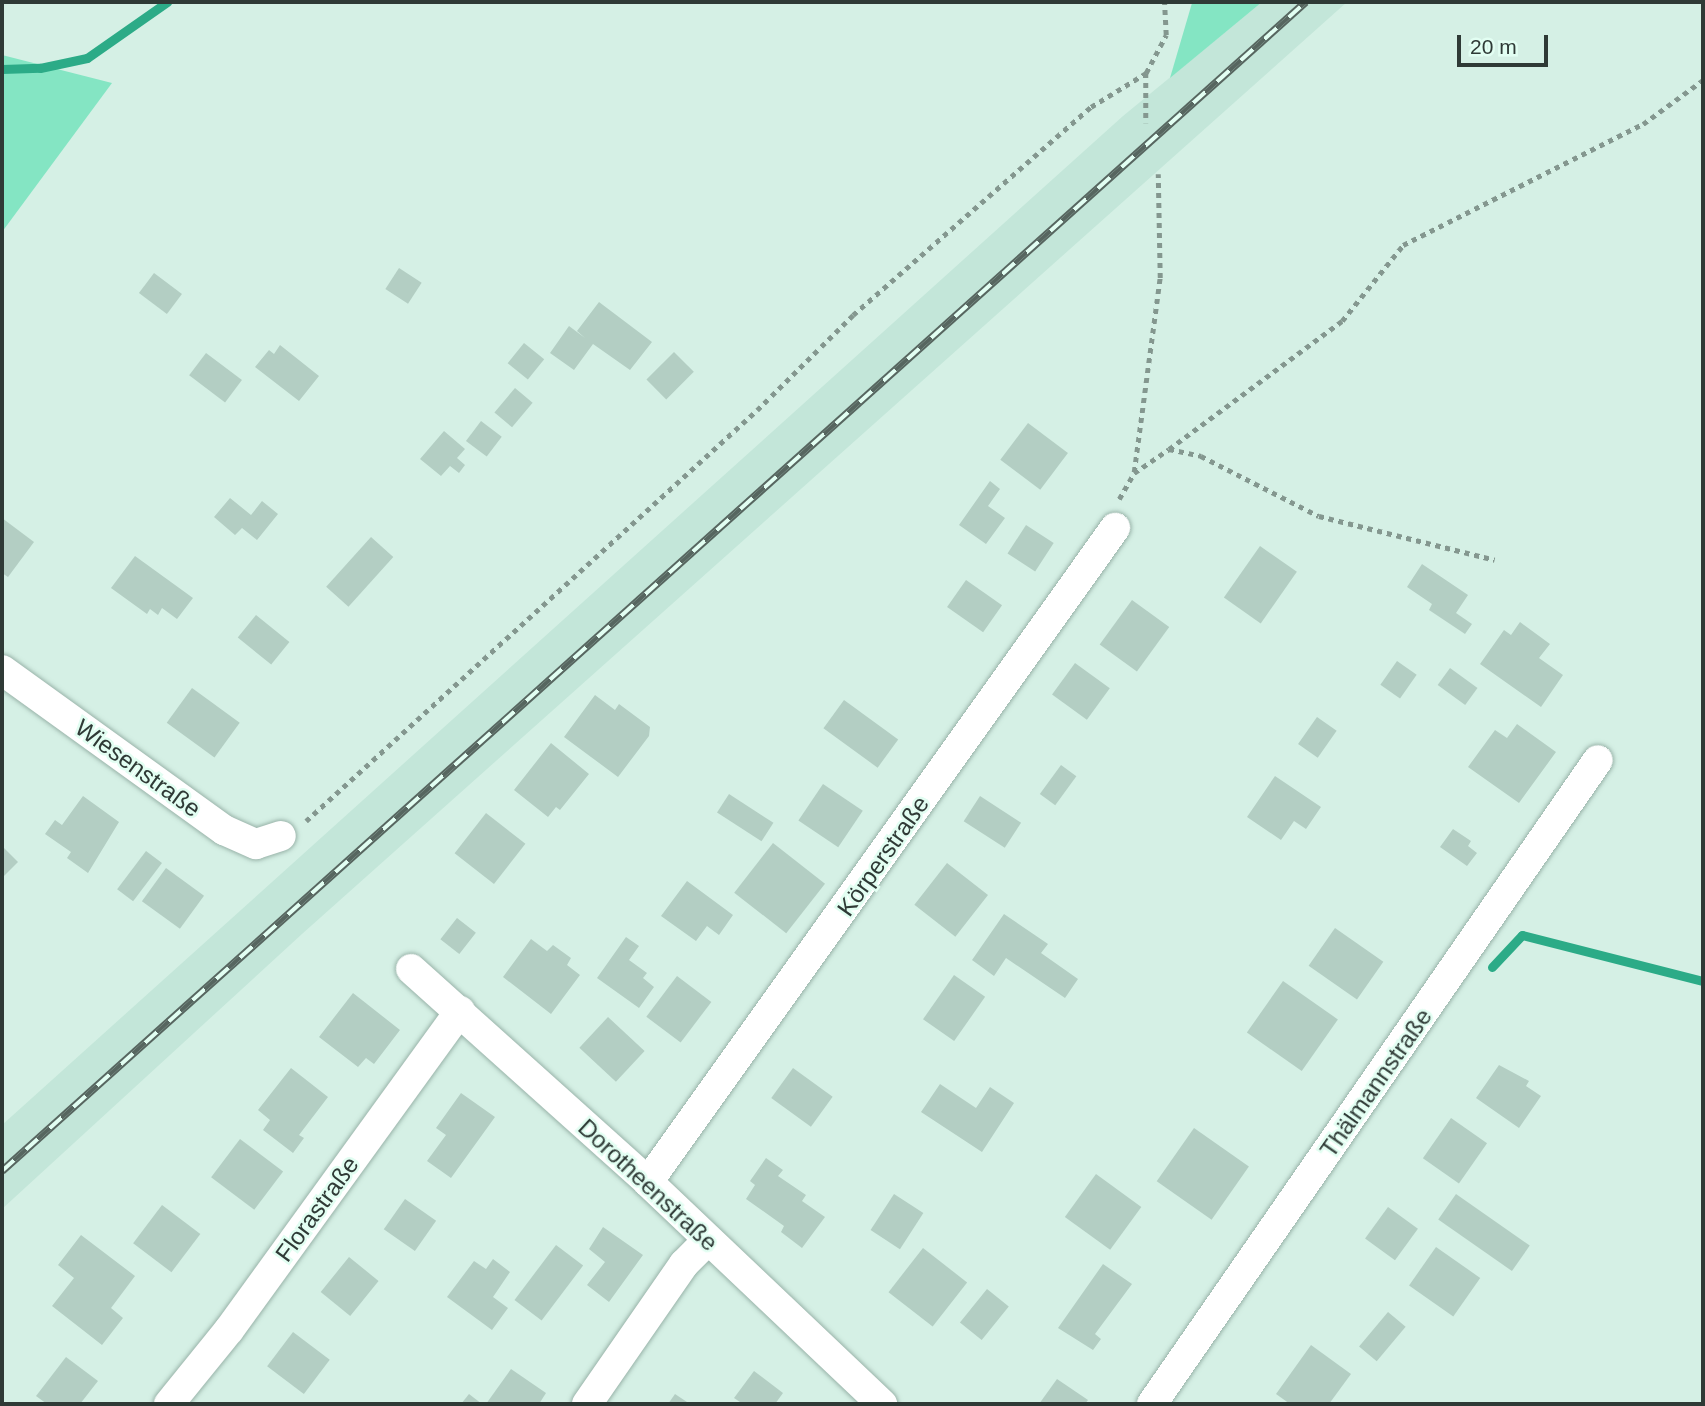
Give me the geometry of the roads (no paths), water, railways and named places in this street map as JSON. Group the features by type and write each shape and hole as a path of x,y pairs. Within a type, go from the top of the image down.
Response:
{"street":[{"name":"Körperstraße","path":"648,1182 1115,528"},
{"name":"Wiesenstraße","path":"2,670 223,830 256,844 281,836"},
{"name":"Thälmannstraße","path":"1152,1404 1598,760"},
{"name":"Dorotheenstraße","path":"411,969 648,1182 882,1404"},
{"name":"Florastraße","path":"169,1404 229,1330 460,1011"},
{"path":"587,1404 684,1264 708,1241"}],"waterway":[{"path":"2,69 40,68 87,58 167,2"},
{"path":"1492,967 1522,935 1703,981"}],"railway":[{"path":"2,1171 1306,2"}]}
